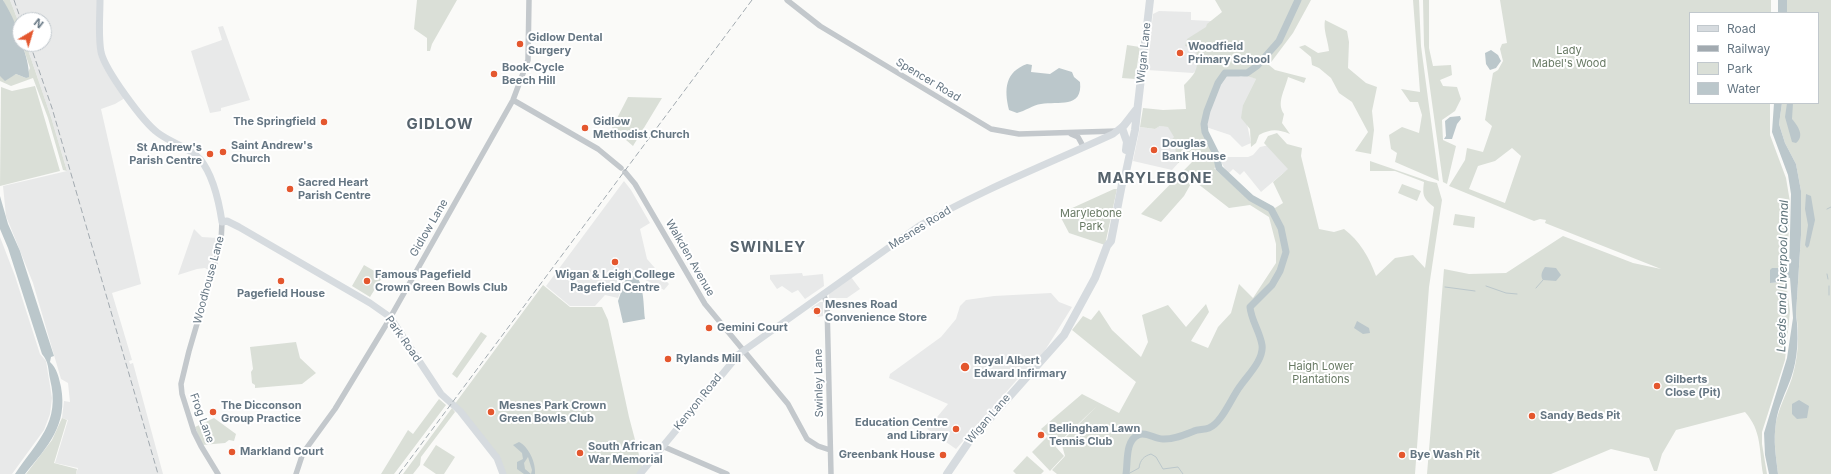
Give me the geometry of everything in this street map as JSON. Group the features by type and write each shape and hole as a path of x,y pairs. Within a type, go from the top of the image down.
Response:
{"highway":[{"name":"Wigan Lane","path":"946,474 968,443 1064,335 1095,278 1107,246 1109,234 1112,232 1134,131 1150,0"},
{"name":"Wigan Lane","path":"1122,184 1120,180 1127,146 1121,131 1138,106"},
{"path":"1121,131 1129,136 1134,131"}],"main road":[{"name":"Woodhouse Lane","path":"100,0 100,45 106,64 118,85 154,129 193,153 200,160 209,175 225,221"},
{"name":"Mesnes Road","path":"744,350 919,226 982,192 1082,143 1121,131"},
{"name":"Park Road","path":"225,221 375,306 390,317 441,394 460,411 497,458 503,472"},
{"name":"Kenyon Road","path":"640,474 729,364 744,350"}],"street":[{"name":"Gidlow Lane","path":"296,474 303,452 335,409 390,317 513,100 528,60 529,0"},
{"name":"Spencer Road","path":"784,0 789,2 820,26 983,125 1000,131 1019,134 1071,134 1081,132 1121,131"},
{"name":"Walkden Avenue","path":"513,100 598,149 623,170 635,184 705,304 793,410 807,439 818,446 830,450"},
{"path":"1081,132 1082,143"},
{"path":"1071,134 1082,143"},
{"name":"Woodhouse Lane","path":"181,388 186,363 221,242 225,221"},
{"name":"Swinley Lane","path":"823,294 827,303 831,474"},
{"name":"Frog Lane","path":"181,388 194,432 218,474"},
{"path":"662,446 728,474"}],"shaded area":[{"path":"10,0 98,0 98,50 125,98 115,104 101,109 141,284 112,293 132,360 129,361 130,364 133,363 163,474 76,474 78,468 55,463 68,420 62,418 64,401 70,402 68,383 61,379 33,283 6,216 3,186 67,171 51,117 29,52 52,52 52,12 15,12"},
{"name":"Woodfield Primary School","path":"1159,11 1191,12 1191,20 1211,21 1217,40 1202,66 1193,73 1147,70 1153,14"},
{"path":"223,26 250,100 221,108 221,111 210,113 191,51 222,40 218,27"},
{"path":"1230,72 1241,77 1247,75 1256,79 1243,105 1251,143 1242,147 1230,135 1206,127 1214,94"},
{"path":"1160,126 1179,127 1181,160 1172,170 1133,161 1140,127 1155,129"},
{"path":"1283,142 1299,164 1282,174 1261,192 1244,171 1240,175 1233,169 1228,174 1221,162 1223,157 1248,157 1253,155 1260,147"},
{"path":"624,181 631,190 650,223 640,229 647,259 669,284 664,290 644,279 639,269 634,271 629,269 618,298 605,295 595,306 570,306 546,286"},
{"path":"194,229 202,237 218,238 208,270 205,268 197,269 178,275"},
{"path":"0,237 15,276 40,354 46,361 52,398 50,414 44,430 12,474 0,474"},
{"path":"802,273 803,276 823,274 824,286 805,299 798,290 792,293 782,286 777,289 770,279 770,275"},
{"path":"851,277 860,289 847,298 829,298 829,293"},
{"name":"Royal Albert Edward Infirmary","path":"1051,293 1059,302 1072,307 1039,360 1023,373 956,449 927,429 948,404 889,378 890,374 941,337 956,319 960,306 966,300 994,296"},
{"path":"820,302 823,302 823,316 818,317 811,308"}],"green space":[{"path":"3,0 10,0 15,12 12,12 12,21"},
{"path":"417,0 457,0 432,44 430,51 427,51 427,38 414,29"},
{"path":"1215,0 1311,0 1293,33 1269,65 1275,70 1306,78 1304,83 1288,77 1282,96 1281,105 1284,114 1282,123 1290,134 1274,130 1267,132 1259,135 1256,143 1251,147 1250,129 1241,118 1243,105 1256,79 1230,72 1214,94 1206,124 1212,153 1190,155 1178,163 1175,148 1169,143 1174,137 1168,127 1160,126 1155,129 1140,127 1143,108 1163,110 1186,109 1184,85 1192,77 1196,69 1197,61 1196,49 1185,46 1187,39 1206,27 1207,24 1222,12"},
{"path":"1413,0 1419,0 1421,46 1439,181 1395,162 1397,153 1391,149 1389,135 1402,127 1419,133 1422,115 1418,102 1410,102 1401,89 1420,92"},
{"path":"1423,0 1429,0 1429,48 1433,66 1451,65 1452,75 1440,80 1443,86 1457,87 1461,99 1455,111 1442,120 1443,140 1456,146 1447,184 1443,182 1424,45"},
{"name":"Lady Mabel's Wood","path":"1500,0 1771,0 1771,12 1689,12 1689,104 1770,104 1770,135 1786,178 1790,202 1787,269 1776,268 1770,283 1786,282 1790,311 1785,360 1762,432 1762,444 1767,474 1763,474 1757,434 1745,412 1676,430 1662,454 1657,471 1654,471 1649,458 1611,449 1551,474 1427,474 1444,269 1469,274 1506,273 1563,236 1633,263 1661,269 1545,223 1546,220 1540,219 1534,221 1449,186 1465,160 1467,148 1483,152 1492,126 1485,120 1493,73 1498,70 1503,61 1500,49 1502,44 1507,43","holes":["1512,148 1521,156 1505,203 1469,189 1478,166 1495,161"]},
{"path":"1787,0 1831,0 1831,474 1778,474 1776,454 1776,422 1796,363 1798,330 1796,314 1801,235 1801,191 1796,164 1785,143 1779,124 1782,104 1819,104 1819,12 1787,12"},
{"path":"1325,20 1347,31 1349,42 1348,68 1366,83 1377,87 1372,111 1374,130 1371,154 1355,151 1368,132 1352,102 1339,93 1331,78 1319,68 1312,65 1311,57 1299,47 1305,45 1318,53 1329,51 1325,31"},
{"path":"1127,45 1140,47 1135,79 1122,78"},
{"path":"25,52 29,52 51,117 67,171 63,170 48,118 33,78 11,86 0,81 0,76 9,77 16,74 26,78 30,68"},
{"path":"35,86 60,171 0,186 1,87 12,91"},
{"path":"628,97 662,98 633,146 612,128"},
{"name":"Haigh Lower Plantations","path":"1277,133 1287,144 1302,148 1301,156 1319,229 1334,232 1344,229 1355,239 1363,250 1376,276 1395,258 1413,255 1425,268 1434,207 1424,197 1424,182 1395,171 1370,171 1370,161 1437,183 1442,200 1429,287 1415,474 1057,474 1052,470 1065,456 1061,442 1097,406 1055,446 1064,456 1050,471 1032,452 1048,436 1041,429 1082,394 1119,413 1136,382 1072,330 1083,316 1091,320 1099,310 1112,330 1141,357 1148,342 1142,315 1168,305 1186,327 1206,304 1209,312 1191,341 1208,348 1218,327 1231,313 1239,284 1253,298 1276,263 1276,244 1269,217 1250,205 1229,208 1193,180 1184,196 1161,222 1141,214 1192,162 1219,161 1222,165 1214,168 1247,198 1257,198 1275,208 1283,203 1273,182 1288,169 1264,143 1268,136"},
{"path":"1402,184 1421,191 1417,201 1398,193"},
{"name":"Marylebone Park","path":"1117,189 1105,245 1069,233 1059,214"},
{"path":"1455,214 1475,217 1474,228 1453,225"},
{"name":"Famous Pagefield Crown Green Bowls Club","path":"364,265 383,276 370,297 352,286"},
{"path":"543,285 570,307 602,307 608,320 629,417 643,470 637,474 505,474 454,405"},
{"path":"481,332 487,336 457,378 452,374"},
{"path":"296,342 300,358 316,373 302,384 255,388 255,385 252,383 251,372 253,369 250,347"},
{"path":"439,399 446,405 394,474 381,474 408,430 413,434"},
{"path":"452,408 455,412 421,457 420,465 413,474 403,474"},
{"path":"62,418 67,420 54,463 77,469 76,474 26,474 52,440"},
{"path":"214,418 236,434 234,441 229,440 225,443 202,445 195,427"},
{"path":"436,445 455,457 444,474 436,474 423,465"},
{"path":"1027,456 1044,471 1041,474 1016,474 1013,471"}],"water":[{"path":"0,0 3,0 12,18 12,52 24,52 29,77 26,78 16,74 5,81 0,76"},
{"path":"1778,0 1787,0 1787,12 1778,12"},
{"path":"1491,50 1498,55 1501,61 1496,68 1490,70 1486,64 1485,53"},
{"path":"1027,64 1032,65 1031,72 1050,74 1059,68 1072,72 1074,77 1080,82 1080,91 1078,96 1068,102 1038,105 1017,113 1009,110 1007,102 1008,82 1014,72"},
{"name":"Leeds and Liverpool Canal","path":"1774,104 1782,104 1779,124 1785,143 1796,164 1801,191 1801,235 1796,314 1798,339 1796,355 1791,378 1780,405 1775,429 1778,474 1769,474 1765,455 1764,433 1787,358 1793,318 1790,278 1786,277 1783,282 1770,283 1770,270 1772,268 1784,268 1787,272 1789,271 1791,194 1788,175 1772,132"},
{"path":"1787,104 1793,104 1792,119 1800,131 1799,140 1796,143 1792,142 1785,117"},
{"path":"1460,116 1461,119 1457,124 1452,139 1444,139 1446,136 1445,121 1450,117"},
{"path":"1806,194 1811,196 1815,220 1809,246 1807,248 1805,245 1808,225 1805,209"},
{"path":"0,196 8,224 20,251 54,356 51,357 50,362 56,370 61,387 62,413 59,424 48,444 25,474 15,474 45,431 50,420 53,394 47,363 42,354 8,248 0,229"},
{"path":"1545,267 1556,268 1561,275 1556,281 1543,280 1542,274"},
{"path":"629,269 638,278 641,285 645,319 623,323 618,301"},
{"path":"1357,321 1369,328 1370,333 1363,334 1354,328"},
{"path":"1799,400 1809,406 1807,418 1797,419 1792,414 1792,404"},
{"path":"519,442 529,451 534,465 535,474 531,474 524,474 517,469 517,462 523,459 522,453 513,445","holes":["528,457 532,470 531,474 525,469 524,463"]}],"waterway":[{"path":"1126,474 1129,447 1134,438 1141,434 1161,439 1172,438 1196,430 1207,429 1214,425 1261,356 1261,340 1252,317 1250,307 1272,285 1280,271 1286,252 1281,228 1271,209 1251,198 1219,168 1216,154 1205,132 1204,124 1207,111 1218,83 1225,73 1247,73 1257,66 1279,41 1298,0"},
{"path":"1827,209 1831,207"},
{"path":"1827,274 1828,279"},
{"path":"1536,288 1543,280"},
{"path":"1486,286 1506,293 1517,294"},
{"path":"1829,286 1829,295"},
{"path":"1445,287 1475,291"},
{"path":"1128,474 1139,468 1143,459 1151,454 1156,457 1163,469 1178,467 1183,474"}],"railway":[{"path":"14,0 18,12"},
{"path":"399,474 752,0"},
{"path":"33,52 52,108 158,474"}],"place":[{"name":"Gidlow Dental Surgery","path":"520,44"},
{"name":"Woodfield Primary School","path":"1180,53"},
{"name":"Book-Cycle Beech Hill","path":"494,74"},
{"name":"The Springfield","path":"324,122"},
{"name":"Gidlow Methodist Church","path":"585,128"},
{"name":"Douglas Bank House","path":"1154,150"},
{"name":"Saint Andrew's Church","path":"223,152"},
{"name":"St Andrew's Parish Centre","path":"210,154"},
{"name":"Sacred Heart Parish Centre","path":"290,189"},
{"name":"Wigan & Leigh College Pagefield Centre","path":"615,262"},
{"name":"Pagefield House","path":"281,281"},
{"name":"Famous Pagefield Crown Green Bowls Club","path":"367,281"},
{"name":"Mesnes Road Convenience Store","path":"817,311"},
{"name":"Gemini Court","path":"709,328"},
{"name":"Rylands Mill","path":"668,359"},
{"name":"Royal Albert Edward Infirmary","path":"965,367"},
{"name":"Gilberts Close (Pit)","path":"1657,386"},
{"name":"The Dicconson Group Practice","path":"213,412"},
{"name":"Mesnes Park Crown Green Bowls Club","path":"491,412"},
{"name":"Sandy Beds Pit","path":"1532,416"},
{"name":"Education Centre and Library","path":"956,429"},
{"name":"Bellingham Lawn Tennis Club","path":"1041,435"},
{"name":"Markland Court","path":"232,452"},
{"name":"South African War Memorial","path":"580,453"},
{"name":"Greenbank House","path":"943,455"},
{"name":"Bye Wash Pit","path":"1402,455"}],"district":[{"name":"GIDLOW","path":"440,124"},
{"name":"MARYLEBONE","path":"1155,178"},
{"name":"SWINLEY","path":"768,247"}]}
